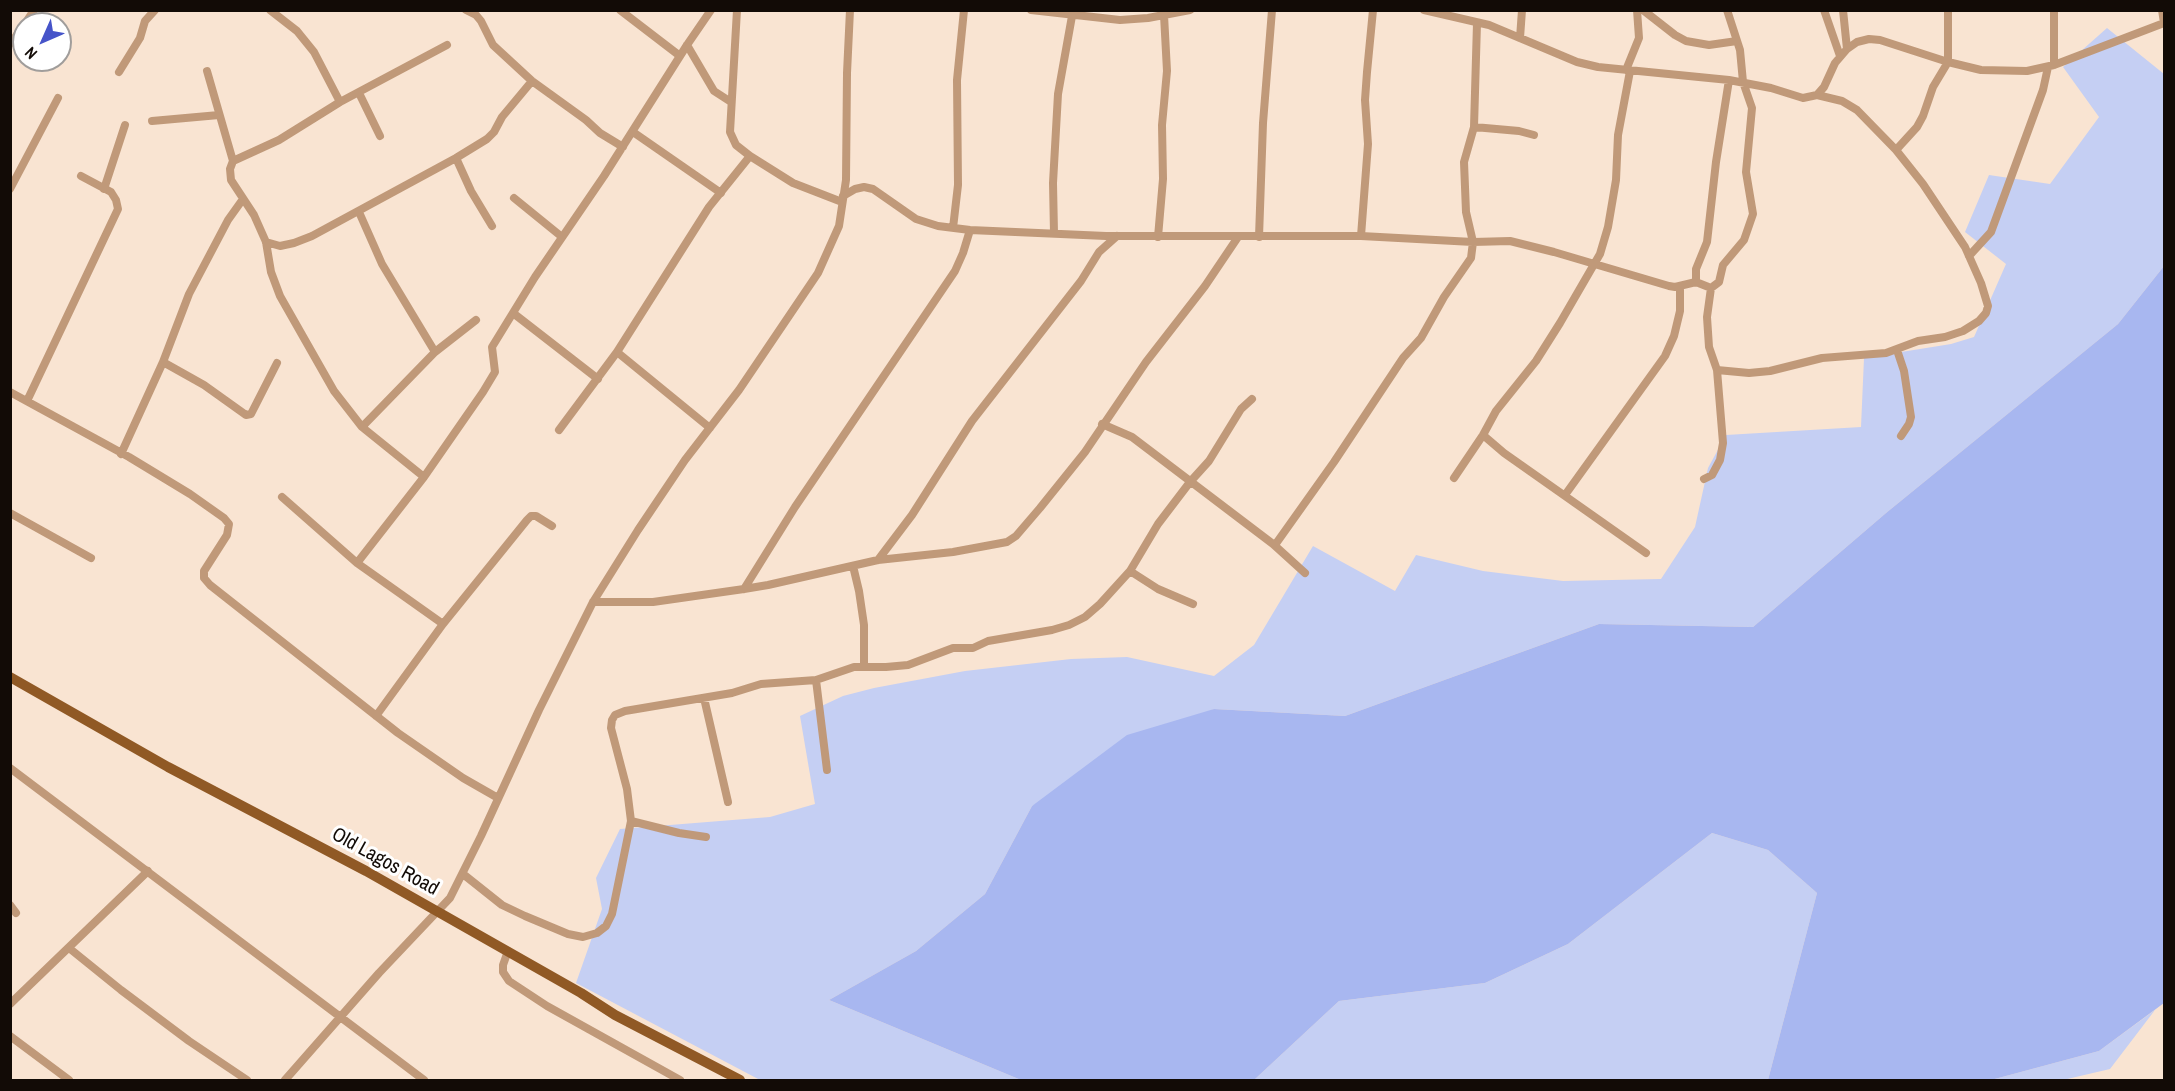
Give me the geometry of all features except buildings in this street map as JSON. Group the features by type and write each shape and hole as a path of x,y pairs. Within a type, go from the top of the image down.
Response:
{"main road":[{"name":"Old Lagos Road","path":"10,677 168,767 366,871 508,951 615,1015 740,1080"}],"street":[{"path":"119,72 140,39 145,21 155,10"},
{"path":"270,10 297,31 314,52 340,102"},
{"path":"466,10 476,15 481,21 493,45 532,81 600,132 624,147"},
{"path":"620,10 680,56"},
{"path":"357,563 424,477 483,392 495,372 492,347 711,10"},
{"path":"737,10 730,132 736,146 793,183 843,199"},
{"path":"285,1080 379,973 450,898 539,710 594,602 638,530 685,460 739,390 818,273 839,226 846,180 850,10"},
{"path":"952,228 958,185 957,80 964,10"},
{"path":"1031,10 1072,16 1090,13 1120,20 1190,10"},
{"path":"1259,237 1263,123 1272,10"},
{"path":"1361,236 1368,144 1365,100 1373,10"},
{"path":"1424,10 1477,23 1577,62 1598,67 1743,82 1803,98 1817,94 1824,87 1844,52 1857,42 1869,39 1880,40 1948,63 1981,70 2027,71 2051,66 2164,23 2163,10"},
{"path":"1520,38 1522,10"},
{"path":"1454,478 1496,411 1526,375 1560,323 1599,254 1608,227 1616,180 1617,135 1628,71 1639,38 1637,10"},
{"path":"1643,10 1686,41 1709,45 1737,41"},
{"path":"1704,478 1712,475 1720,460 1723,443 1717,369 1709,347 1707,317 1711,288 1719,282 1723,265 1744,240 1752,214 1746,172 1746,151 1753,117 1749,95 1743,82 1737,41 1727,10"},
{"path":"1824,10 1844,52"},
{"path":"1843,10 1844,52"},
{"path":"1896,150 1917,127 1933,87 1948,63 1948,10"},
{"path":"1969,256 1991,232 2040,98 2051,66 2054,10"},
{"path":"1158,237 1163,179 1162,125 1167,71 1164,15"},
{"path":"1054,233 1053,183 1059,94 1072,16"},
{"path":"1275,545 1334,462 1403,358 1430,325 1444,297 1471,258 1473,242 1466,212 1464,162 1474,127 1477,23"},
{"path":"424,477 362,427 334,391 280,296 271,272 266,242 254,215 231,180 230,169 234,161 279,140 340,102 447,45"},
{"path":"687,45 714,91 731,102"},
{"path":"207,71 234,161"},
{"path":"1696,282 1696,268 1707,242 1716,162 1729,80"},
{"path":"266,242 280,246 294,243 359,212 456,158 487,139 494,132 502,117 532,81"},
{"path":"359,93 380,136"},
{"path":"1717,369 1749,373 1822,358 1872,355 1897,350 1918,341 1945,337 1963,331 1979,321 1986,313 1988,306 1969,256 1923,184 1896,150 1857,110 1842,101 1817,94"},
{"path":"10,189 58,98"},
{"path":"152,121 219,116"},
{"path":"104,189 125,124"},
{"path":"1474,127 1519,131 1534,135"},
{"path":"633,132 721,193"},
{"path":"559,430 617,352 709,207 750,156"},
{"path":"456,158 471,191 492,226"},
{"path":"27,401 118,209 117,200 111,192 81,176"},
{"path":"843,199 855,189 864,187 873,189 916,219 970,230 1095,236 1361,236 1473,242 1510,241 1669,286 1696,282 1711,288"},
{"path":"121,454 163,362 189,294 228,220 243,198"},
{"path":"514,198 562,237"},
{"path":"359,212 382,264 435,352"},
{"path":"744,589 795,507 955,271 970,230"},
{"path":"1095,236 1099,252"},
{"path":"878,560 894,540 972,421 1081,280 1099,252 1117,236"},
{"path":"594,602 653,602 744,589 878,560 953,552 1007,542 1016,536 1085,452 1167,332 1205,286 1238,237"},
{"path":"1565,495 1665,356 1674,336 1680,311 1680,286"},
{"path":"513,313 598,379"},
{"path":"362,427 435,352 476,320"},
{"path":"1897,350 1904,371 1911,417 1901,436"},
{"path":"617,352 710,428"},
{"path":"163,362 204,385 246,415 252,414 276,363"},
{"path":"10,392 190,494 224,518 229,524 227,534 204,571 204,578 210,585 376,716 463,778 498,798"},
{"path":"462,874 502,905 568,934 583,937 597,933 606,926 612,914 631,821 627,789 611,728 615,715 626,711 704,698 761,684 816,680 844,669 908,664 953,648 974,648 988,641 1069,625 1100,604 1130,571 1158,524 1209,461 1241,409 1252,399"},
{"path":"1102,424 1132,437 1275,545 1305,573"},
{"path":"1483,435 1504,453 1646,553"},
{"path":"282,497 357,563 443,624"},
{"path":"10,513 91,558"},
{"path":"376,716 443,624 531,516 536,516 552,526"},
{"path":"894,540 897,557"},
{"path":"853,566 864,625 864,666"},
{"path":"1130,571 1158,590 1193,604"},
{"path":"816,680 827,770"},
{"path":"704,698 728,802"},
{"path":"10,768 424,1080"},
{"path":"631,821 706,837"},
{"path":"10,1004 148,872"},
{"path":"69,948 189,1041 247,1080"},
{"path":"508,951 503,972 509,981 547,1006 680,1080"},
{"path":"10,1036 69,1080"}],"shaded area":[{"path":"2107,28 2164,74 2164,266 2118,324 1886,513 1753,627 1599,624 1345,716 1214,709 1032,806 985,894 916,951 829,1000 1021,1080 760,1080 576,983 602,909 596,878 620,829 770,817 815,804 800,716 843,696 965,671 1071,659 1127,657 1214,676 1254,645 1313,546 1395,591 1416,555 1483,571 1563,581 1661,579 1695,527 1708,468 1726,435 1861,427 1864,358 1951,344 1974,337 2006,264 1965,232 1989,175 2050,184 2099,117 2063,67"},
{"path":"2164,266 2164,1003 2099,1051 1991,1080 1768,1080 1817,893 1768,850 1712,833 1568,944 1485,983 1339,1001 1254,1080 1021,1080 829,1000 916,951 985,894 1032,806 1127,735 1214,709 1345,716 1599,624 1753,627 1886,513 2118,324"},
{"path":"1712,833 1768,850 1817,893 1768,1080 1254,1080 1339,1001 1485,983 1568,944"},
{"path":"2155,1010 2110,1069 2063,1080 1991,1080 2099,1051"}]}
